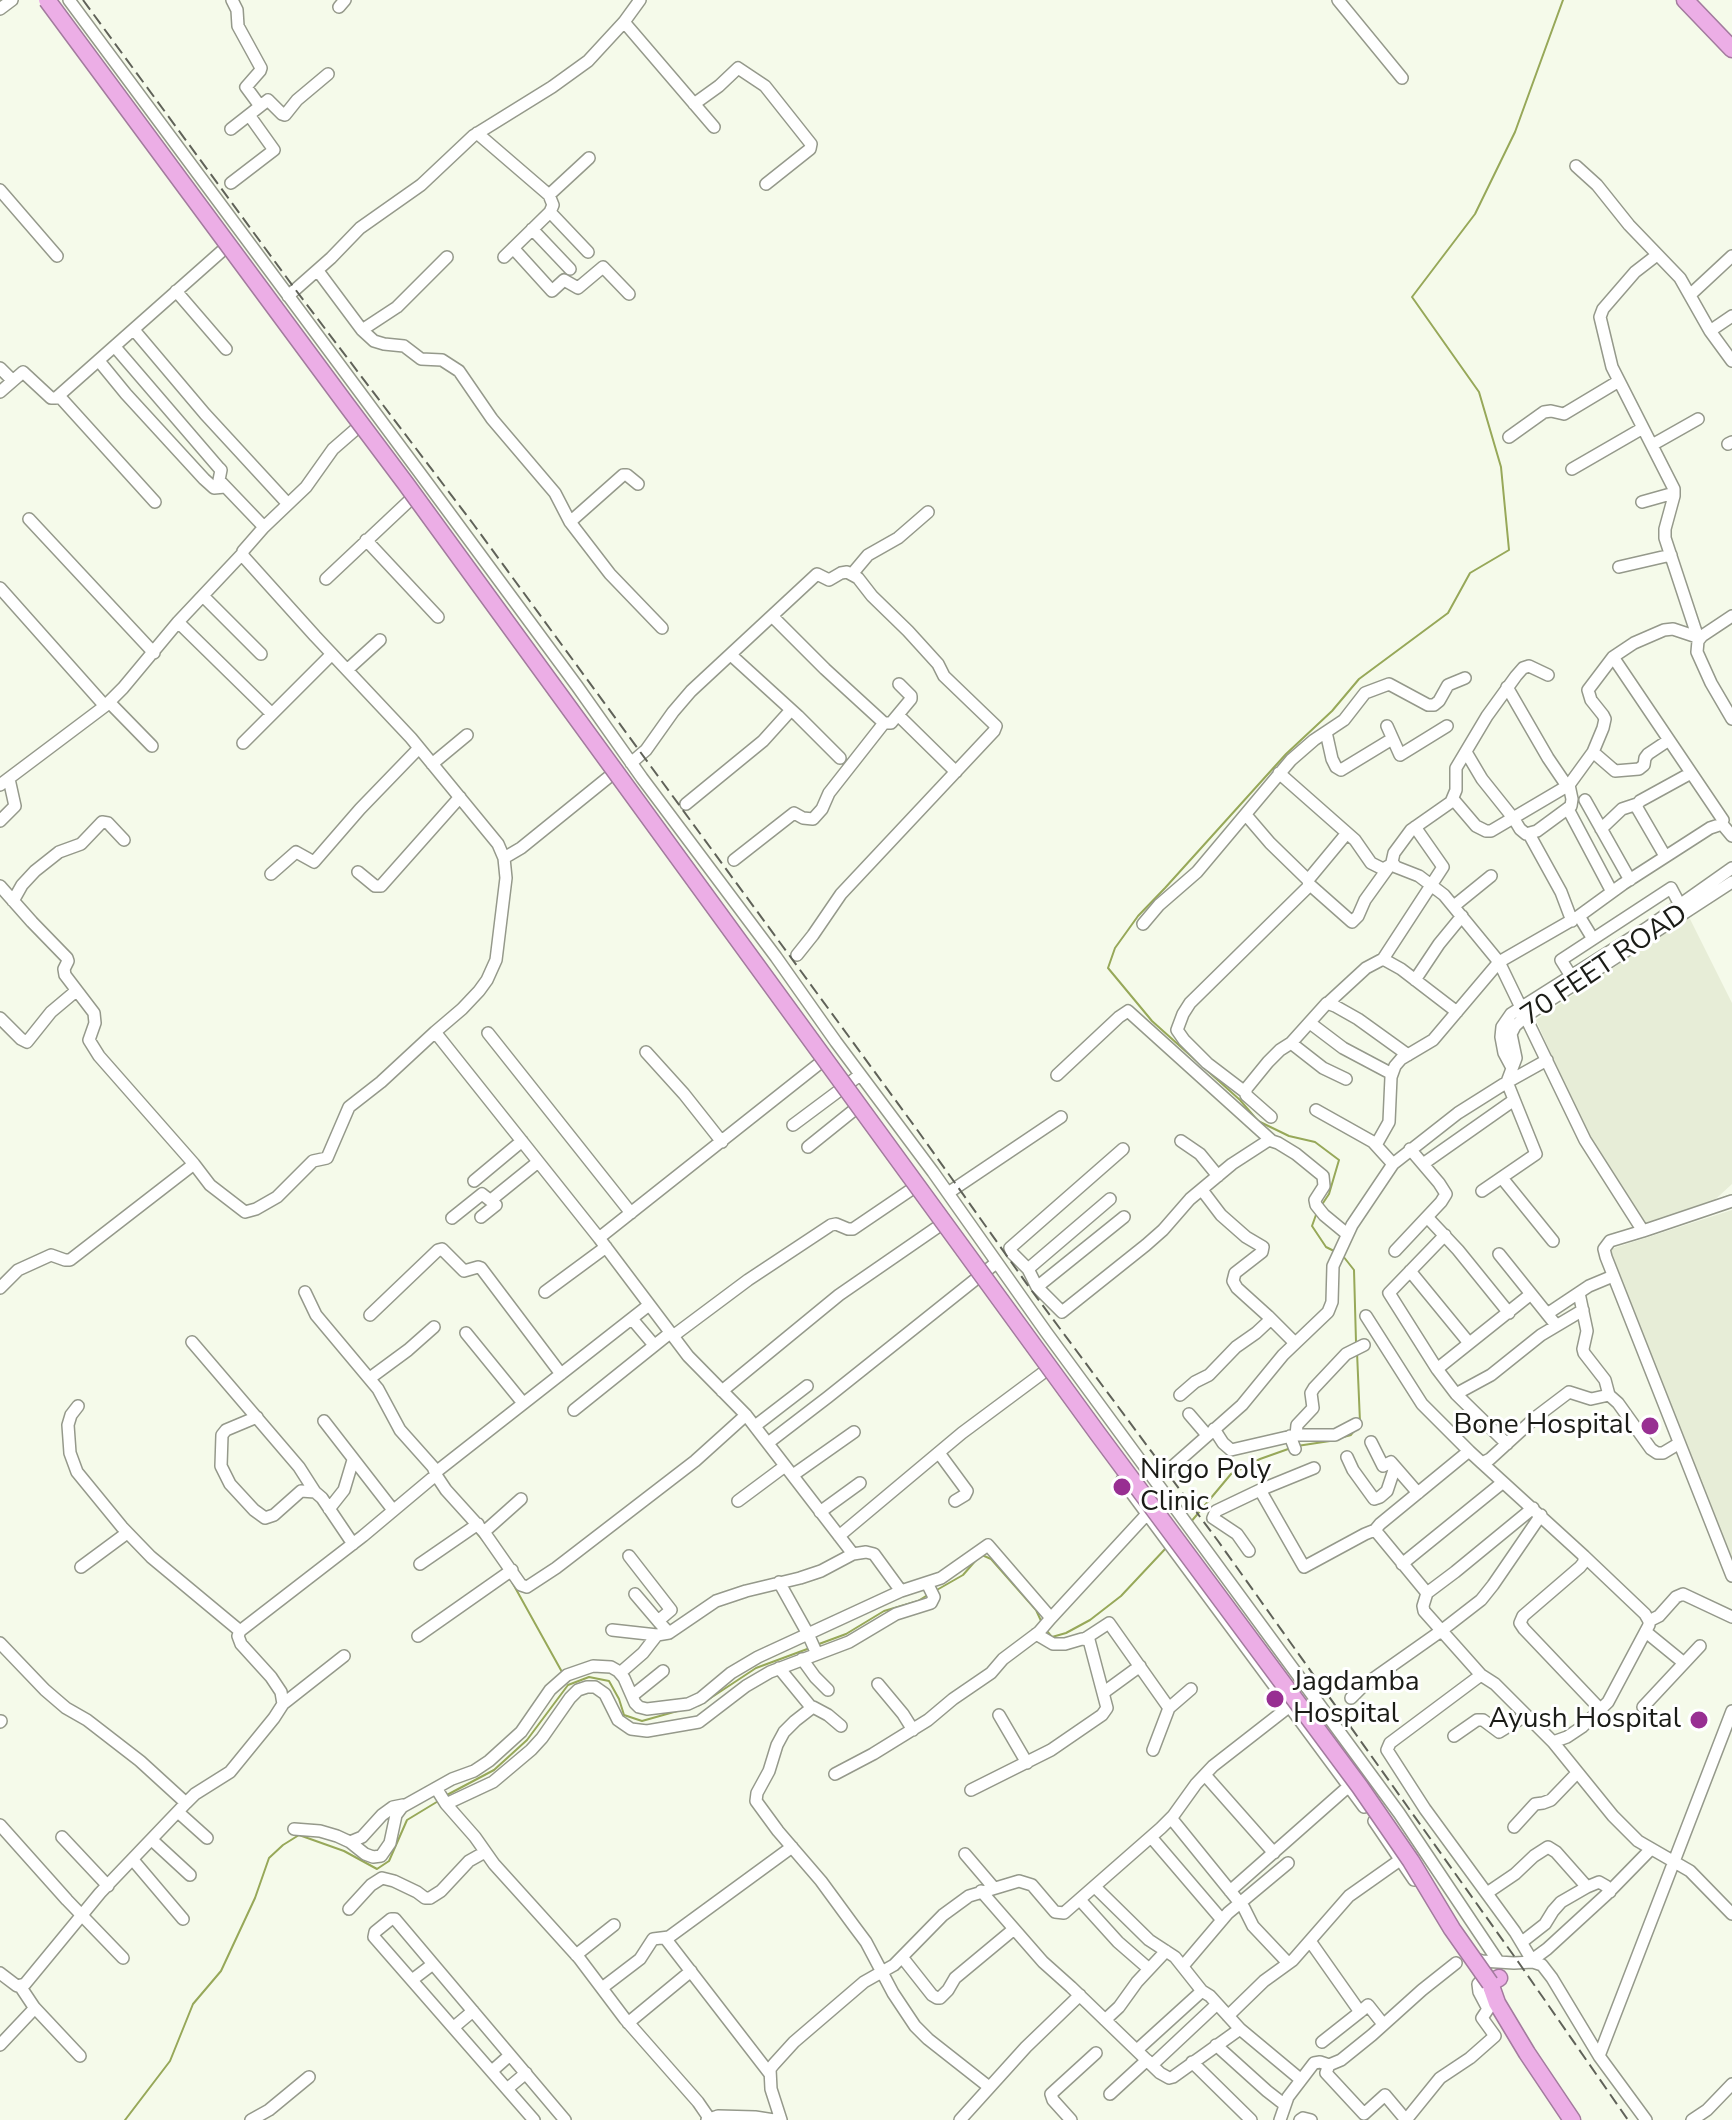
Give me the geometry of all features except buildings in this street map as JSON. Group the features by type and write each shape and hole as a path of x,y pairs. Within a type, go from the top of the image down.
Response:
{"highway":[{"path":"47,0 424,508 1098,1434 1360,1787 1411,1861 1452,1929 1496,1974"},
{"path":"58,0 441,515 1405,1836 1496,1974 1497,2003 1572,2120"},
{"path":"1685,0 1732,49"}],"street":[{"path":"0,9 12,0"},
{"path":"38,0 410,500 1138,1502 1349,1786 1464,1954 1482,1961 1496,1974"},
{"path":"69,0 776,957 1158,1487 1399,1813 1496,1974"},
{"path":"232,0 237,10 238,26 261,69 246,87 260,106"},
{"path":"288,296 365,224 421,185 477,133 573,73 598,52 640,0"},
{"path":"1338,0 1402,78"},
{"path":"624,22 714,127"},
{"path":"694,104 738,68 765,86 811,144 810,149 766,184"},
{"path":"231,129 269,100 285,115 300,97 328,74"},
{"path":"231,183 274,150 249,115"},
{"path":"477,133 549,195 553,205 550,212 504,257"},
{"path":"549,195 589,158"},
{"path":"1576,166 1675,272 1732,361"},
{"path":"0,190 57,256"},
{"path":"550,212 588,252"},
{"path":"209,231 229,217"},
{"path":"532,229 570,269"},
{"path":"513,248 552,292 564,280 578,288 603,267 629,294"},
{"path":"0,392 21,372 25,372 51,398 59,396 223,250"},
{"path":"1657,255 1635,272 1601,313 1601,322 1619,381 1674,493 1665,533 1699,638 1699,661 1732,719"},
{"path":"1690,295 1732,256"},
{"path":"362,330 397,307 447,257"},
{"path":"318,271 362,330 378,343 402,345 421,359 442,360 459,371 492,419 555,493 570,522 614,580 662,628"},
{"path":"176,291 226,349"},
{"path":"1710,331 1732,316"},
{"path":"134,330 205,414 288,504"},
{"path":"115,347 221,470 219,480 264,527"},
{"path":"99,361 204,479 214,488 225,487"},
{"path":"0,368 12,380"},
{"path":"1509,437 1544,412 1564,414 1619,381"},
{"path":"332,398 353,383"},
{"path":"59,396 155,502"},
{"path":"1652,445 1698,419"},
{"path":"1572,469 1643,428"},
{"path":"0,821 15,806 4,782 107,704 137,674 178,622 264,527 306,487 333,449 356,429"},
{"path":"570,522 624,475 638,484"},
{"path":"1642,502 1674,493"},
{"path":"326,579 410,500"},
{"path":"562,505 581,512"},
{"path":"852,574 868,555 897,538 928,512"},
{"path":"29,519 154,653"},
{"path":"366,540 438,617"},
{"path":"0,886 67,958 65,975 94,1013 95,1023 89,1036 92,1047 210,1185 241,1211 250,1212 265,1204 285,1190 309,1164 327,1158 349,1107 381,1082 479,991 496,960 506,878 504,858 498,844 419,748 243,553"},
{"path":"1619,567 1671,555"},
{"path":"631,763 646,750 683,700 814,575 819,574 829,580 843,572 852,574 938,664 944,676 996,726 996,730 841,894 797,955"},
{"path":"0,588 107,704 152,746"},
{"path":"203,596 261,654"},
{"path":"772,616 884,723 891,723 911,698 899,684"},
{"path":"1699,638 1732,616"},
{"path":"178,622 272,714"},
{"path":"1453,799 1471,822 1486,831 1514,819 1568,785 1593,752 1605,719 1591,700 1588,690 1613,657 1634,643 1669,629 1699,638"},
{"path":"347,670 380,640"},
{"path":"243,743 332,654"},
{"path":"731,655 840,758"},
{"path":"1613,657 1732,836"},
{"path":"1246,815 1308,882 1352,922 1390,866 1394,853 1415,827 1443,810 1453,799 1456,768 1507,687 1526,666 1548,675"},
{"path":"1143,924 1159,905 1191,878 1300,751 1348,716 1360,697 1389,684 1431,705 1439,701 1448,685 1465,678"},
{"path":"1507,687 1548,758 1568,785 1572,801 1568,809 1529,834"},
{"path":"686,804 763,741 791,710"},
{"path":"898,715 956,772"},
{"path":"734,860 794,813 813,819 822,809 829,793 884,723"},
{"path":"1387,726 1400,755 1447,726"},
{"path":"1326,732 1332,759 1341,770 1392,739"},
{"path":"432,764 467,735"},
{"path":"1593,752 1615,771 1639,769 1648,754 1669,740"},
{"path":"271,874 295,852 316,860 419,748"},
{"path":"1466,752 1482,779 1520,829 1529,834 1575,918 1593,939"},
{"path":"1279,773 1347,833 1371,863 1381,868 1390,866 1430,884 1444,895 1499,962 1585,1140 1643,1231"},
{"path":"1601,829 1622,809 1637,804 1691,773"},
{"path":"504,858 521,848 610,776"},
{"path":"632,807 652,791"},
{"path":"358,872 375,886 381,886 460,797"},
{"path":"1585,800 1630,880"},
{"path":"1637,804 1665,856"},
{"path":"1568,809 1612,892"},
{"path":"1376,1145 1389,1122 1395,1066 1433,1040 1499,962 1575,918 1724,820"},
{"path":"13,901 18,889 35,871 56,853 81,844 102,822 108,823 124,840"},
{"path":"1245,1092 1275,1055 1291,1043 1325,1005 1366,968 1383,959 1443,867 1415,827"},
{"path":"1271,1117 1188,1045 1178,1033 1178,1027 1190,1003 1305,890 1347,833"},
{"name":"70 FEET ROAD","path":"1507,1082 1516,1058 1512,1030 1524,1012 1571,976 1732,868"},
{"path":"1454,906 1491,876"},
{"name":"70 FEET ROAD","path":"1524,1012 1732,882"},
{"path":"1571,976 1561,960 1671,888 1680,905"},
{"path":"1415,980 1462,916"},
{"path":"1383,959 1457,1012"},
{"path":"0,1018 27,1042 51,1012 76,991"},
{"path":"1328,1003 1358,1019 1408,1055"},
{"path":"1057,1075 1128,1011 1272,1141 1303,1159 1323,1176 1324,1186 1315,1200 1316,1205 1347,1234"},
{"path":"1310,1023 1343,1048 1392,1074"},
{"path":"435,1032 688,1356 746,1415 853,1554"},
{"path":"488,1033 631,1213"},
{"path":"1291,1043 1323,1068 1346,1079"},
{"path":"646,1052 722,1142"},
{"path":"1173,1466 1242,1405 1295,1343 1323,1318 1330,1308 1333,1266 1347,1234 1393,1164 1458,1113 1547,1060"},
{"path":"545,1292 602,1243 631,1213 820,1063"},
{"path":"793,1125 860,1075"},
{"path":"1482,1191 1536,1154 1507,1082"},
{"path":"1423,1164 1514,1100"},
{"path":"808,1147 854,1110"},
{"path":"1316,1110 1376,1145 1393,1164"},
{"path":"948,1193 1061,1117"},
{"path":"474,1181 522,1141"},
{"path":"1181,1141 1200,1154 1218,1176"},
{"path":"1123,1149 1010,1248 1012,1253 1033,1265 1037,1287 1062,1312 1146,1245 1190,1199 1218,1176 1260,1144 1272,1141"},
{"path":"1395,1251 1446,1194 1410,1149"},
{"path":"491,1200 538,1162"},
{"path":"0,1288 18,1270 51,1255 70,1260 194,1164"},
{"path":"1502,1178 1553,1241"},
{"path":"574,1410 654,1345 837,1220 851,1230 912,1189"},
{"path":"1202,1190 1221,1215 1263,1247 1262,1252 1232,1278 1237,1288 1295,1343"},
{"path":"452,1218 481,1194 496,1206 481,1217"},
{"path":"1033,1265 1110,1199"},
{"path":"1732,1201 1610,1241 1604,1249 1732,1576"},
{"path":"1037,1287 1124,1217"},
{"path":"1427,1217 1509,1313"},
{"path":"722,1391 839,1295 939,1226"},
{"path":"1445,1235 1389,1293 1456,1394 1507,1444"},
{"path":"370,1315 442,1249 464,1271 481,1268 561,1374"},
{"path":"1499,1254 1556,1325"},
{"path":"768,1443 996,1263"},
{"path":"1410,1271 1469,1343"},
{"path":"1547,1314 1613,1276"},
{"path":"305,1292 316,1315 378,1389 400,1430 525,1587 556,1568 695,1461 746,1415"},
{"path":"1579,1293 1587,1331 1584,1353 1605,1380 1609,1395 1651,1449 1663,1453 1678,1444"},
{"path":"1437,1369 1531,1294"},
{"path":"283,1704 284,1698 277,1684 241,1644 240,1631 649,1305"},
{"path":"1456,1394 1491,1375 1556,1325 1583,1310"},
{"path":"1366,1316 1422,1404 1502,1483 1537,1511 1645,1614 1648,1627 1684,1663"},
{"path":"632,1319 654,1345"},
{"path":"1180,1395 1209,1375 1236,1347 1271,1319"},
{"path":"370,1378 434,1327"},
{"path":"466,1333 523,1403"},
{"path":"192,1342 299,1467 353,1544"},
{"path":"1293,1440 1297,1425 1313,1408 1312,1390 1339,1360 1359,1347"},
{"path":"839,1536 962,1433 1044,1372"},
{"path":"755,1426 807,1386"},
{"path":"1482,1463 1563,1394 1572,1392 1591,1399 1609,1395"},
{"path":"78,1406 68,1425 72,1461 82,1479 127,1533 240,1631"},
{"path":"1189,1414 1231,1450 1335,1435 1356,1424"},
{"path":"257,1417 226,1430 222,1435 221,1466 230,1484 265,1518 274,1515 301,1491 315,1492"},
{"path":"324,1421 393,1510"},
{"path":"738,1501 854,1432"},
{"path":"1371,1442 1383,1466 1391,1462 1418,1493"},
{"path":"1260,1490 1304,1567 1375,1530 1469,1451"},
{"path":"939,1453 967,1491 955,1501"},
{"path":"1347,1457 1374,1499 1387,1491 1395,1467"},
{"path":"329,1509 344,1490 353,1460"},
{"path":"1249,1551 1237,1534 1213,1518 1218,1509 1314,1468"},
{"path":"820,1512 860,1483"},
{"path":"1402,1564 1502,1483"},
{"path":"1138,1502 1158,1487"},
{"path":"420,1564 481,1528 521,1499"},
{"path":"1537,1511 1427,1593 1424,1611 1481,1675 1495,1684 1553,1742 1619,1823 1650,1850 1695,1875 1732,1914"},
{"path":"1351,1698 1487,1593 1537,1511"},
{"path":"835,1774 913,1730 991,1673 1003,1659 1044,1627 1147,1514"},
{"path":"1375,1530 1427,1593"},
{"path":"81,1567 127,1533"},
{"path":"294,1829 320,1831 350,1842 365,1854 381,1856 390,1843 396,1815 402,1807 481,1767 506,1747 521,1732 550,1690 565,1676 593,1668 611,1667 620,1673 628,1685 636,1705 643,1708 688,1704 701,1698 731,1673 808,1634 901,1591 930,1589 988,1545 1053,1644 1086,1638 1109,1623 1169,1708"},
{"path":"620,1673 663,1634 716,1601 821,1571 853,1554 874,1554 901,1591"},
{"path":"629,1556 671,1610 658,1621"},
{"path":"1584,1556 1580,1567 1523,1616 1520,1623 1601,1710"},
{"path":"418,1636 512,1570"},
{"path":"779,1582 817,1654"},
{"path":"593,1668 595,1685 605,1694 622,1724 631,1729 647,1731 699,1722 746,1686 779,1668 858,1638 896,1614 929,1604 933,1601 930,1589"},
{"path":"635,1594 658,1621 663,1634"},
{"path":"1553,1742 1582,1727 1613,1696 1648,1627 1676,1597 1683,1594 1732,1617"},
{"path":"612,1630 663,1634"},
{"path":"971,1790 1058,1746 1105,1713 1107,1708 1093,1648 1086,1638"},
{"path":"0,1643 66,1708 83,1717 140,1761 207,1838"},
{"path":"1643,1707 1700,1646"},
{"path":"20,1986 182,1807 195,1794 230,1772 283,1704 344,1656"},
{"path":"802,1659 828,1690"},
{"path":"1103,1693 1140,1666"},
{"path":"779,1668 811,1707 822,1711 841,1726"},
{"path":"632,1696 663,1671"},
{"path":"1481,1675 1390,1743 1387,1750 1533,1961"},
{"path":"878,1684 913,1730"},
{"path":"445,1804 487,1786 510,1770 538,1744 574,1693 595,1685"},
{"path":"1153,1750 1169,1708 1191,1689"},
{"path":"781,2120 771,2089 770,2074 774,2064 794,2042 864,1982 894,1965 943,1915 969,1896 1019,1881 1032,1885 1051,1908 1064,1913 1171,1818 1205,1775 1290,1706"},
{"path":"811,1707 780,1738 756,1797 758,1805 854,1926 915,2026 989,2087"},
{"path":"1599,2056 1732,1711"},
{"path":"999,1715 1027,1763"},
{"path":"1454,1736 1477,1720 1483,1720 1499,1732 1525,1716"},
{"path":"1514,1827 1535,1804 1551,1800 1577,1773"},
{"path":"1205,1775 1274,1853"},
{"path":"1230,1891 1349,1786"},
{"path":"436,1789 494,1864 576,1955 628,2023 698,2102 708,2119 741,2117 774,2120"},
{"path":"350,1842 362,1837 393,1807 407,1805"},
{"path":"1171,1818 1240,1903 1253,1926 1288,1963"},
{"path":"0,1825 123,1958"},
{"path":"62,1837 108,1886"},
{"path":"1151,1837 1222,1920"},
{"path":"152,1840 190,1875"},
{"path":"602,1988 640,1959 653,1939 669,1937 792,1847"},
{"path":"1487,1893 1548,1847 1587,1887"},
{"path":"1533,1961 1610,1892 1650,1850"},
{"path":"349,1909 371,1885 382,1878 430,1898 441,1891 469,1861 485,1852"},
{"path":"965,1854 994,1888"},
{"path":"133,1860 183,1919"},
{"path":"1228,2016 1288,1963 1349,1896 1400,1860"},
{"path":"1183,1966 1222,1920 1288,1863"},
{"path":"1522,1942 1545,1924 1561,1902 1587,1887 1599,1882 1610,1892"},
{"path":"1095,1887 1149,1940 1183,1966 1202,1991 1240,2029 1300,2079"},
{"path":"981,1891 1043,1962 1169,2078 1240,2029"},
{"path":"1080,1900 1149,1969"},
{"path":"534,2120 374,1937 375,1932 391,1919 395,1919 526,2073 560,2118"},
{"path":"576,1955 614,1925"},
{"path":"902,1957 932,1995 940,1998 955,1978 1014,1929"},
{"path":"665,1938 770,2074"},
{"path":"1310,1941 1360,2012"},
{"path":"1105,2020 1166,1951"},
{"path":"1329,2065 1326,2073 1364,2114 1385,2095 1406,2120 1440,2078 1495,2036 1482,2018 1488,2009 1478,1984 1514,1963 1533,1961 1547,1970 1599,2056 1646,2120"},
{"path":"1280,2120 1300,2079 1314,2063 1335,2064 1355,2050 1456,1963"},
{"path":"412,1980 433,1964"},
{"path":"628,2023 691,1971"},
{"path":"0,1973 20,1986 34,2007 80,2056"},
{"path":"1137,2050 1202,1991"},
{"path":"960,2120 1026,2047 1080,1995"},
{"path":"1110,2094 1216,2005"},
{"path":"1322,2042 1368,2005 1383,2024"},
{"path":"0,2045 31,2014 34,2007"},
{"path":"454,2027 473,2011"},
{"path":"1216,2045 1285,2105"},
{"path":"1064,2117 1051,2094 1096,2053"},
{"path":"492,2071 510,2055"},
{"path":"1192,2062 1251,2120"},
{"path":"507,2089 526,2073"},
{"path":"251,2120 269,2110 309,2077"},
{"path":"1692,2120 1707,2110 1732,2084"},
{"path":"1300,2120 1311,2120"}],"shaded area":[{"path":"1689,917 1732,1003 1732,1184 1707,1207 1644,1228 1586,1133 1536,1020"},
{"path":"1732,1210 1732,1570 1608,1250"}],"waterway":[{"path":"1321,1206 1329,1194 1339,1160 1315,1142 1289,1136 1258,1121 1240,1100 1152,1021 1108,968 1115,948 1138,916 1286,754 1332,711 1359,679 1448,613 1470,573 1509,550 1501,467 1479,392 1412,297 1475,214 1515,132 1563,0"},
{"path":"1317,1212 1312,1226 1326,1247 1334,1251"},
{"path":"1343,1256 1354,1270 1356,1342"},
{"path":"1357,1352 1360,1422"},
{"path":"1340,1438 1351,1435 1355,1430"},
{"path":"1297,1446 1330,1441"},
{"path":"1190,1523 1231,1474 1291,1448"},
{"path":"476,1532 487,1545"},
{"path":"1048,1632 1052,1637 1090,1620 1121,1596 1166,1548"},
{"path":"982,1555 991,1559 1036,1610 1042,1623"},
{"path":"935,1591 963,1575 977,1559"},
{"path":"512,1582 562,1672"},
{"path":"819,1644 846,1634 884,1611 926,1596"},
{"path":"695,1706 756,1668 810,1648"},
{"path":"445,1796 494,1770 527,1740 568,1685 589,1677 609,1681 624,1715 642,1721 681,1710"},
{"path":"125,2120 170,2061 193,2004 221,1971 255,1898 269,1858 299,1835 344,1851 377,1869 389,1861 407,1820 440,1800"}],"railway":[{"path":"83,0 295,289 474,525 1029,1287 1218,1541 1628,2120"}],"place":[{"name":"Bone Hospital","path":"1650,1426"},
{"name":"Nirgo Poly Clinic","path":"1122,1487"},
{"name":"Jagdamba Hospital","path":"1275,1699"},
{"name":"Ayush Hospital","path":"1699,1720"}]}
